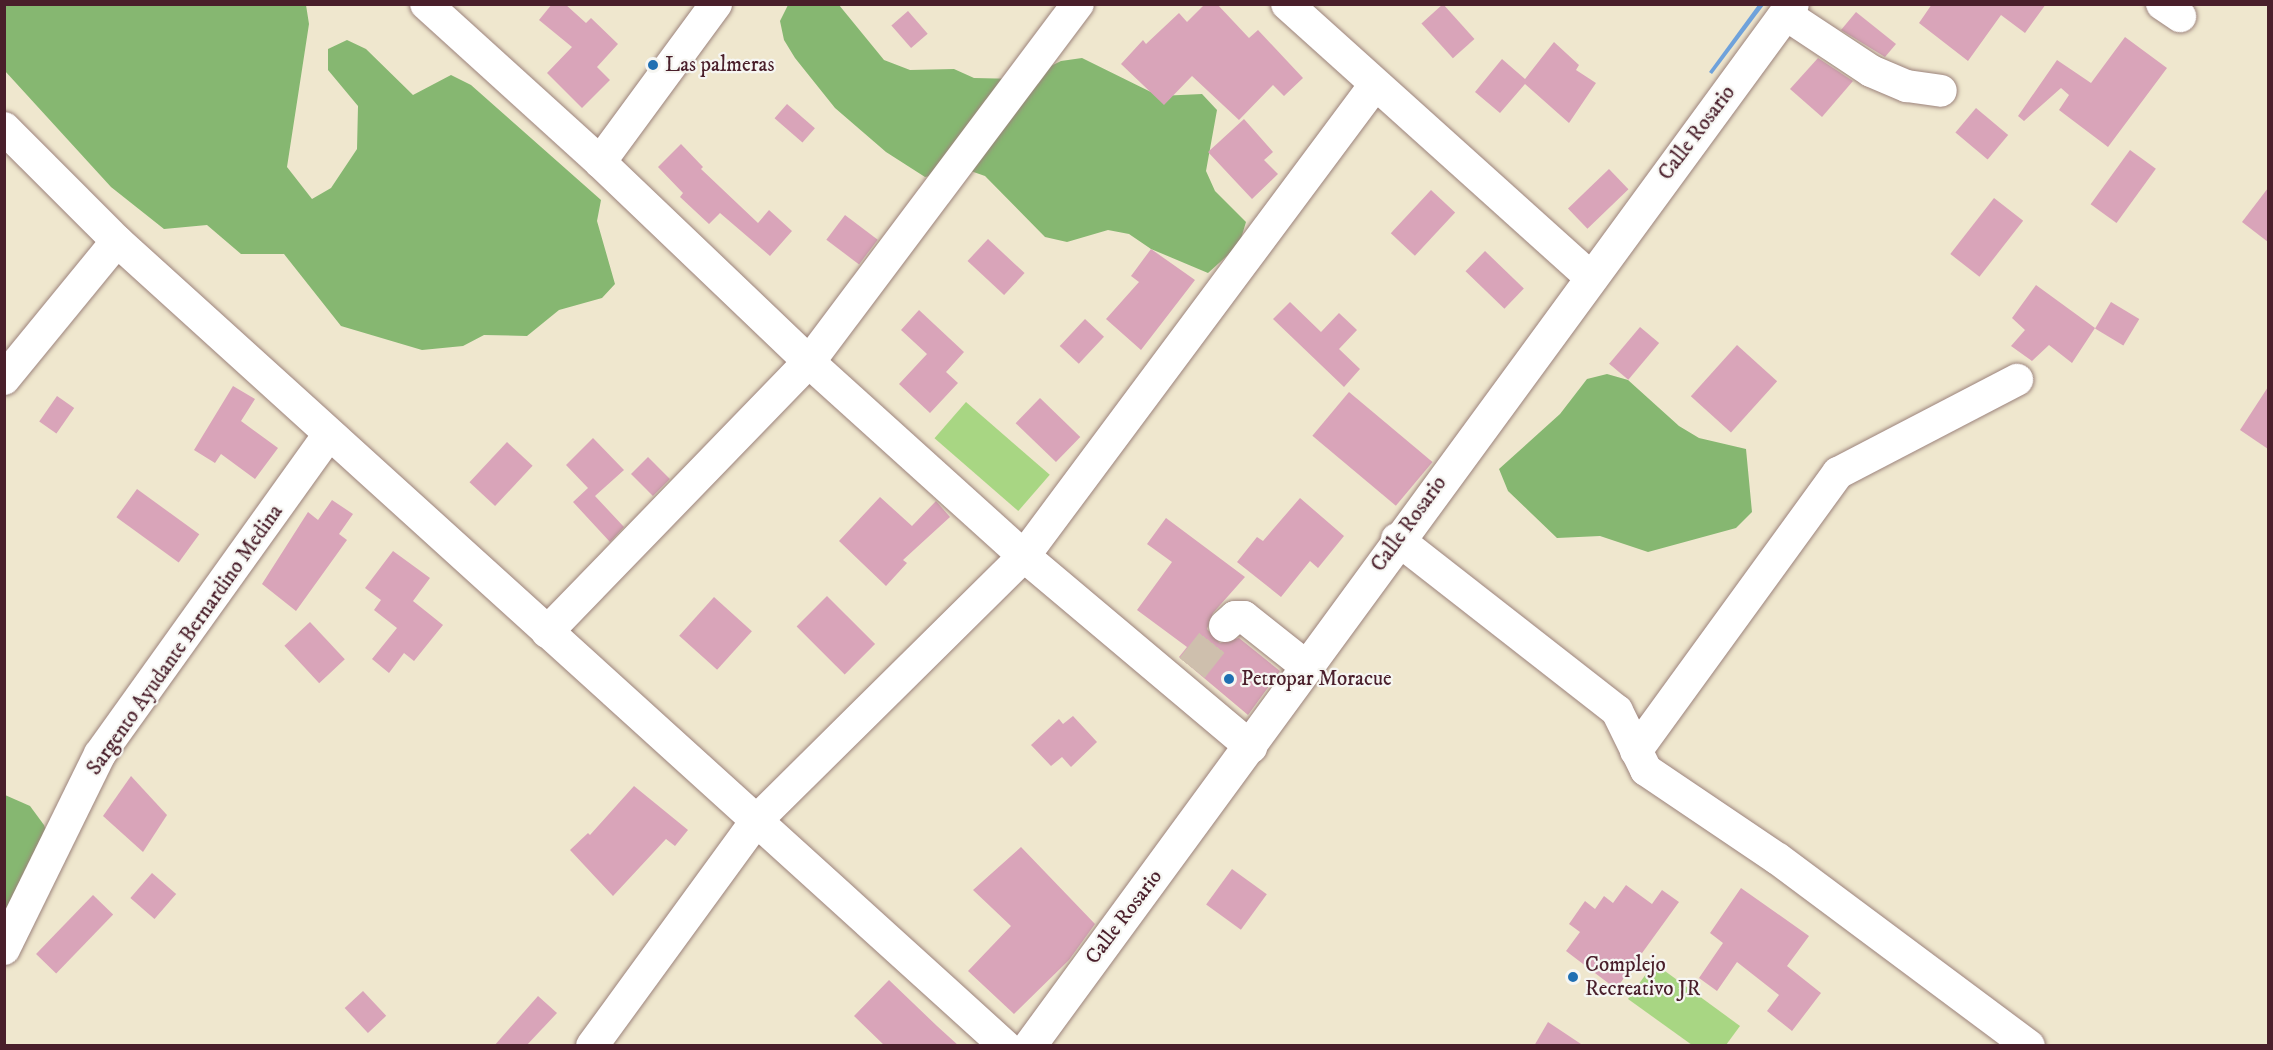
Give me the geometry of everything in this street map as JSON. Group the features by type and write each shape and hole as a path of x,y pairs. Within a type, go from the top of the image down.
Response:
{"main road":[{"name":"Calle Rosario","path":"1029,1046 1251,747 1397,539 1789,9"}],"street":[{"path":"426,4 600,162 809,362 1024,556 1184,677 1251,747"},
{"path":"600,162 716,4"},
{"path":"547,632 809,362 1078,4"},
{"path":"1287,4 1374,86 1590,277"},
{"path":"1789,9 1871,71 1907,86 1941,91"},
{"path":"591,1046 756,821 1024,556 1374,86"},
{"path":"4,128 117,241 1005,1046"},
{"path":"4,379 117,241"},
{"path":"1636,751 1838,473 2018,380"},
{"name":"Sargento Ayudante Bernardino Medina","path":"4,949 100,754 329,434"},
{"path":"1397,539 1617,711 1646,770 1778,859 2029,1046"},
{"path":"1225,626 1235,617 1244,617 1307,667"}],"green space":[{"path":"5,4 306,5 309,24 287,167 312,199 331,188 357,149 358,106 328,70 328,49 347,40 366,49 413,95 451,75 471,85 601,200 597,221 615,284 602,298 559,310 527,336 484,335 463,346 422,350 341,326 284,254 241,254 207,225 164,229 111,187 5,71"},
{"path":"788,5 839,5 884,60 910,70 954,69 974,78 1024,79 1061,61 1082,58 1159,96 1202,94 1217,110 1206,171 1215,191 1246,222 1239,245 1208,273 1151,249 1129,234 1108,230 1067,242 1045,237 985,176 965,169 925,177 886,152 835,108 795,58 784,40 780,21"},
{"path":"1607,374 1628,380 1679,426 1699,438 1746,449 1752,512 1736,528 1648,552 1600,536 1557,538 1508,491 1499,469 1560,414 1587,379"},
{"path":"966,402 1050,475 1018,511 935,438"},
{"path":"5,795 30,806 44,825 52,847 18,900 5,912"},
{"path":"1654,963 1740,1026 1726,1045 1692,1045 1628,999"}],"water":[{"path":"1758,5 1764,5 1712,74 1709,72"}],"building":[{"path":"552,4 565,4 586,23 591,18 618,44 597,67 610,80 582,108 547,73 572,47 539,20"},
{"path":"1205,4 1217,4 1249,38 1258,30 1303,78 1284,96 1273,85 1239,120 1192,76 1164,105 1121,64 1143,40 1146,44 1179,13 1187,22"},
{"path":"1443,4 1474,39 1453,58 1421,23"},
{"path":"1932,4 2046,4 2025,33 2001,15 1968,61 1919,23"},
{"path":"908,11 928,34 911,48 891,25"},
{"path":"1856,12 1896,44 1885,57 1841,30"},
{"path":"2125,37 2167,68 2108,147 2059,110 2069,95 2061,88 2024,121 2018,116 2057,60 2091,83"},
{"path":"1554,42 1579,65 1576,70 1596,83 1569,123 1525,84 1500,113 1475,92 1502,59 1525,79"},
{"path":"1818,58 1853,81 1822,117 1790,89"},
{"path":"787,104 815,128 802,143 775,118"},
{"path":"1976,108 2008,135 1988,160 1955,133"},
{"path":"1244,119 1273,152 1264,160 1278,174 1252,199 1208,152"},
{"path":"681,144 703,167 701,169 758,223 769,210 792,231 770,256 720,213 709,224 680,197 683,193 658,167"},
{"path":"2130,150 2156,169 2117,223 2091,204"},
{"path":"1609,169 1628,189 1587,229 1568,209"},
{"path":"2268,188 2268,242 2242,222"},
{"path":"1431,190 1455,213 1415,256 1391,233"},
{"path":"1994,198 2023,221 1979,277 1950,254"},
{"path":"845,215 878,240 859,264 826,240"},
{"path":"988,239 1025,273 1004,295 968,261"},
{"path":"1151,249 1195,280 1141,350 1106,319 1139,282 1131,276"},
{"path":"1485,251 1524,289 1504,309 1466,271"},
{"path":"2036,285 2095,328 2072,363 2049,345 2032,361 2011,346 2025,330 2012,318"},
{"path":"1290,302 1321,332 1339,313 1357,330 1339,349 1360,369 1344,387 1273,319"},
{"path":"2111,302 2139,319 2123,346 2095,329"},
{"path":"919,310 964,352 946,372 958,383 930,413 899,384 927,354 901,330"},
{"path":"1085,319 1104,337 1079,364 1060,346"},
{"path":"1640,327 1659,343 1628,380 1609,364"},
{"path":"1737,345 1777,381 1731,432 1691,396"},
{"path":"233,386 255,399 241,421 278,448 255,479 221,454 215,463 194,450"},
{"path":"2268,387 2268,449 2240,430"},
{"path":"1349,392 1432,462 1396,506 1312,436"},
{"path":"57,396 74,408 56,433 39,421"},
{"path":"1040,398 1080,437 1056,462 1016,423"},
{"path":"593,438 624,470 595,496 624,527 610,542 573,502 588,488 566,465"},
{"path":"507,442 533,466 495,506 469,482"},
{"path":"648,457 670,479 653,496 631,474"},
{"path":"137,489 199,534 179,563 116,517"},
{"path":"880,497 912,526 936,501 950,517 903,560 907,563 886,586 839,541"},
{"path":"1300,498 1344,536 1318,568 1310,561 1281,597 1237,562 1257,537 1263,541"},
{"path":"332,500 353,514 339,534 347,540 296,611 262,584 308,512 318,520"},
{"path":"1166,518 1245,577 1213,613 1207,629 1220,643 1239,638 1280,671 1248,715 1179,657 1187,647 1137,610 1172,562 1147,544"},
{"path":"393,551 430,578 413,601 443,625 414,661 404,653 389,673 372,659 397,628 374,610 381,600 365,588"},
{"path":"827,596 875,644 845,674 797,626"},
{"path":"714,597 752,631 717,670 679,636"},
{"path":"310,622 345,659 319,683 284,646"},
{"path":"1073,716 1097,742 1071,767 1062,757 1051,766 1031,745 1059,719 1063,724"},
{"path":"131,776 167,815 143,852 103,816"},
{"path":"634,786 688,830 675,846 666,839 613,896 570,850 588,833 590,835"},
{"path":"1021,847 1095,924 1069,960 1014,1014 968,971 1011,926 973,890"},
{"path":"1232,869 1267,894 1241,930 1206,905"},
{"path":"152,873 176,894 155,919 130,898"},
{"path":"1626,885 1652,904 1662,890 1679,902 1616,989 1566,951 1580,932 1569,924 1585,901 1595,909 1604,896 1613,903"},
{"path":"1741,888 1809,936 1787,966 1821,993 1792,1031 1767,1011 1779,995 1737,962 1717,991 1699,978 1723,943 1710,933"},
{"path":"93,895 113,914 56,973 36,954"},
{"path":"889,980 959,1046 885,1046 854,1016"},
{"path":"363,991 386,1016 368,1033 345,1008"},
{"path":"538,996 557,1013 526,1046 494,1046"},
{"path":"1548,1022 1584,1046 1534,1046"}],"tunnel":[{"path":"1192,668 1225,626"}],"place":[{"name":"Las palmeras","path":"653,65"},
{"name":"Petropar Moracue","path":"1229,679"},
{"name":"Complejo Recreativo JR","path":"1573,977"}]}
